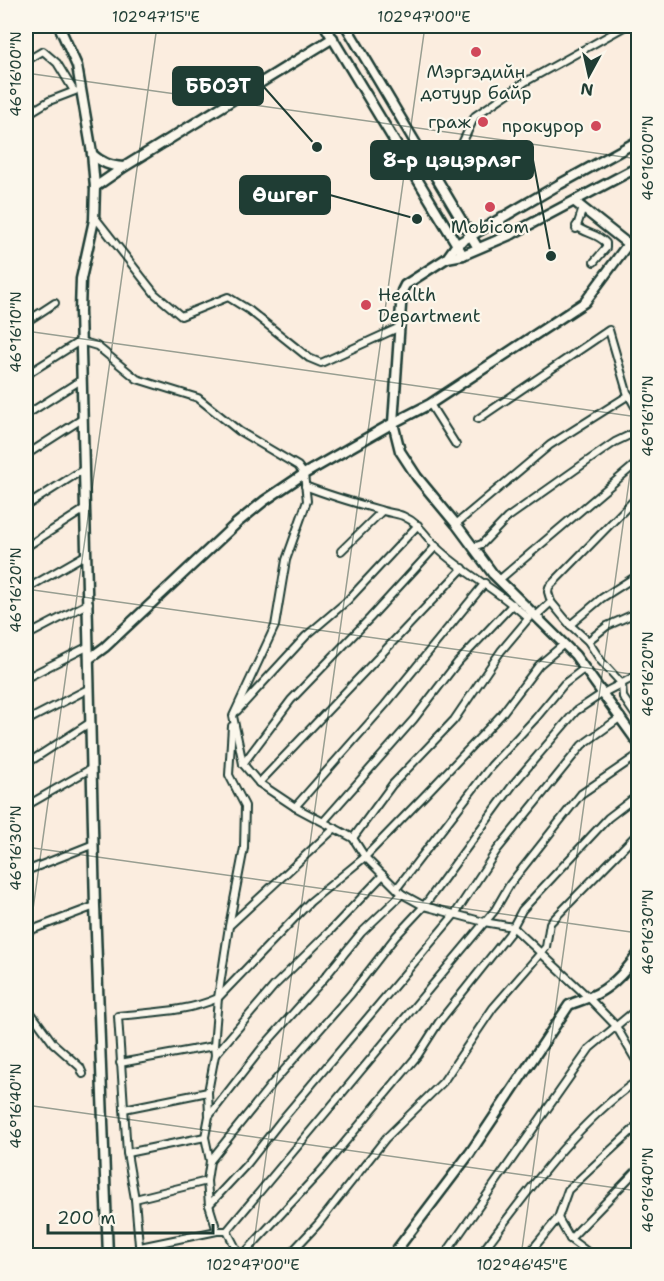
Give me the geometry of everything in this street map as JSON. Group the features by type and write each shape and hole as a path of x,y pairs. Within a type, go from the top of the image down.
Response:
{"street":[{"path":"61,26 73,54 77,90 92,153 95,187 94,216 81,279 80,341 108,1256"},
{"path":"325,26 463,255"},
{"path":"346,26 478,248"},
{"path":"431,170 457,154 475,116 543,71 626,26"},
{"path":"95,187 333,38"},
{"path":"26,61 43,51 57,63 77,90"},
{"path":"350,67 365,58"},
{"path":"26,115 49,101 77,90"},
{"path":"639,141 457,244 447,258 405,285 402,291 393,423 400,451 417,477 499,580 585,668 639,742"},
{"path":"92,153 106,164 124,167"},
{"path":"447,258 463,255 512,234 639,166"},
{"path":"575,202 639,252"},
{"path":"583,208 576,228 594,233 606,243 606,248 594,262"},
{"path":"94,216 155,294 181,316 228,297 249,310 309,358 321,363 399,327"},
{"path":"502,217 501,229 512,234"},
{"path":"90,658 105,647 237,523 264,501 304,474 393,423 430,405 585,302 628,244"},
{"path":"26,322 55,303"},
{"path":"478,419 609,330 630,395 639,412"},
{"path":"26,375 80,341 97,346 137,379 198,398 239,431 298,466 304,474 307,501 286,560 275,626 233,716 229,775 245,806 244,848 218,998 213,1046 215,1055 208,1092 209,1116 205,1137 210,1161 207,1181 209,1205 217,1231"},
{"path":"26,415 81,380"},
{"path":"456,524 550,445 630,395"},
{"path":"430,405 456,445"},
{"path":"26,455 82,419"},
{"path":"473,547 482,544 507,518 589,460 615,442 639,431"},
{"path":"499,580 639,462"},
{"path":"26,506 84,469"},
{"path":"305,486 332,497 351,500 401,516 418,525 436,546 463,568 532,616"},
{"path":"639,496 549,587 548,592 551,602 570,625 588,641 601,661 622,684 623,697 639,719"},
{"path":"26,547 85,509"},
{"path":"341,551 381,511"},
{"path":"233,716 306,636 346,601 418,525"},
{"path":"243,765 291,700 436,546"},
{"path":"26,589 87,554"},
{"path":"259,783 463,568"},
{"path":"570,625 602,598 639,575"},
{"path":"295,807 385,705 485,583"},
{"path":"352,838 392,785 454,720 501,651 532,616 551,602"},
{"path":"26,636 89,603"},
{"path":"324,821 414,719 457,663 513,604"},
{"path":"588,641 607,626 639,612"},
{"path":"141,1256 127,1153 118,1016 185,1009 204,1005 218,998 310,902 364,857 501,715 539,665 564,644"},
{"path":"26,678 90,646"},
{"path":"397,888 491,766 564,684 585,668"},
{"path":"210,1161 271,1085 351,994 396,936 424,906 515,782 576,711 603,693 639,675"},
{"path":"26,721 90,688"},
{"path":"233,716 243,765 259,783 295,807 352,838 364,857 402,894 424,906 513,927 616,1026 639,1064"},
{"path":"209,1205 248,1163 286,1114 455,914 497,850 582,745 621,717"},
{"path":"26,764 91,722"},
{"path":"227,1231 503,900 515,878 581,794 639,755"},
{"path":"26,806 93,768"},
{"path":"227,1231 241,1256 320,1172 418,1055 439,1022 482,970 513,927 522,910 608,818 639,795"},
{"path":"229,926 335,828"},
{"path":"288,1256 318,1224 386,1138 443,1082 493,1008 546,947 550,923 639,833"},
{"path":"26,871 94,844"},
{"path":"215,1055 274,986 383,875"},
{"path":"209,1116 262,1048 362,933 402,894"},
{"path":"26,932 96,906"},
{"path":"392,1256 470,1153 569,1005 607,988 639,954"},
{"path":"26,1006 53,1043 80,1067 83,1074"},
{"path":"444,1256 590,1048 639,1008"},
{"path":"120,1063 213,1046"},
{"path":"479,1256 553,1158 622,1091 639,1080"},
{"path":"124,1108 208,1092"},
{"path":"526,1256 558,1218 568,1190 639,1125"},
{"path":"127,1153 205,1137"},
{"path":"570,1239 639,1169"},
{"path":"135,1199 207,1181"},
{"path":"558,1218 570,1239 592,1255"},
{"path":"140,1247 217,1231 227,1231"}],"place":[{"name":"Мэргэдийн дотуур байр","path":"476,52"},
{"name":"граж","path":"483,122"},
{"name":"прокурор","path":"596,126"},
{"name":"ББОЭТ","path":"317,147"},
{"name":"Mobicom","path":"490,207"},
{"name":"Өшгөг","path":"417,219"},
{"name":"8-р цэцэрлэг","path":"551,256"},
{"name":"Health Department","path":"366,305"}]}
